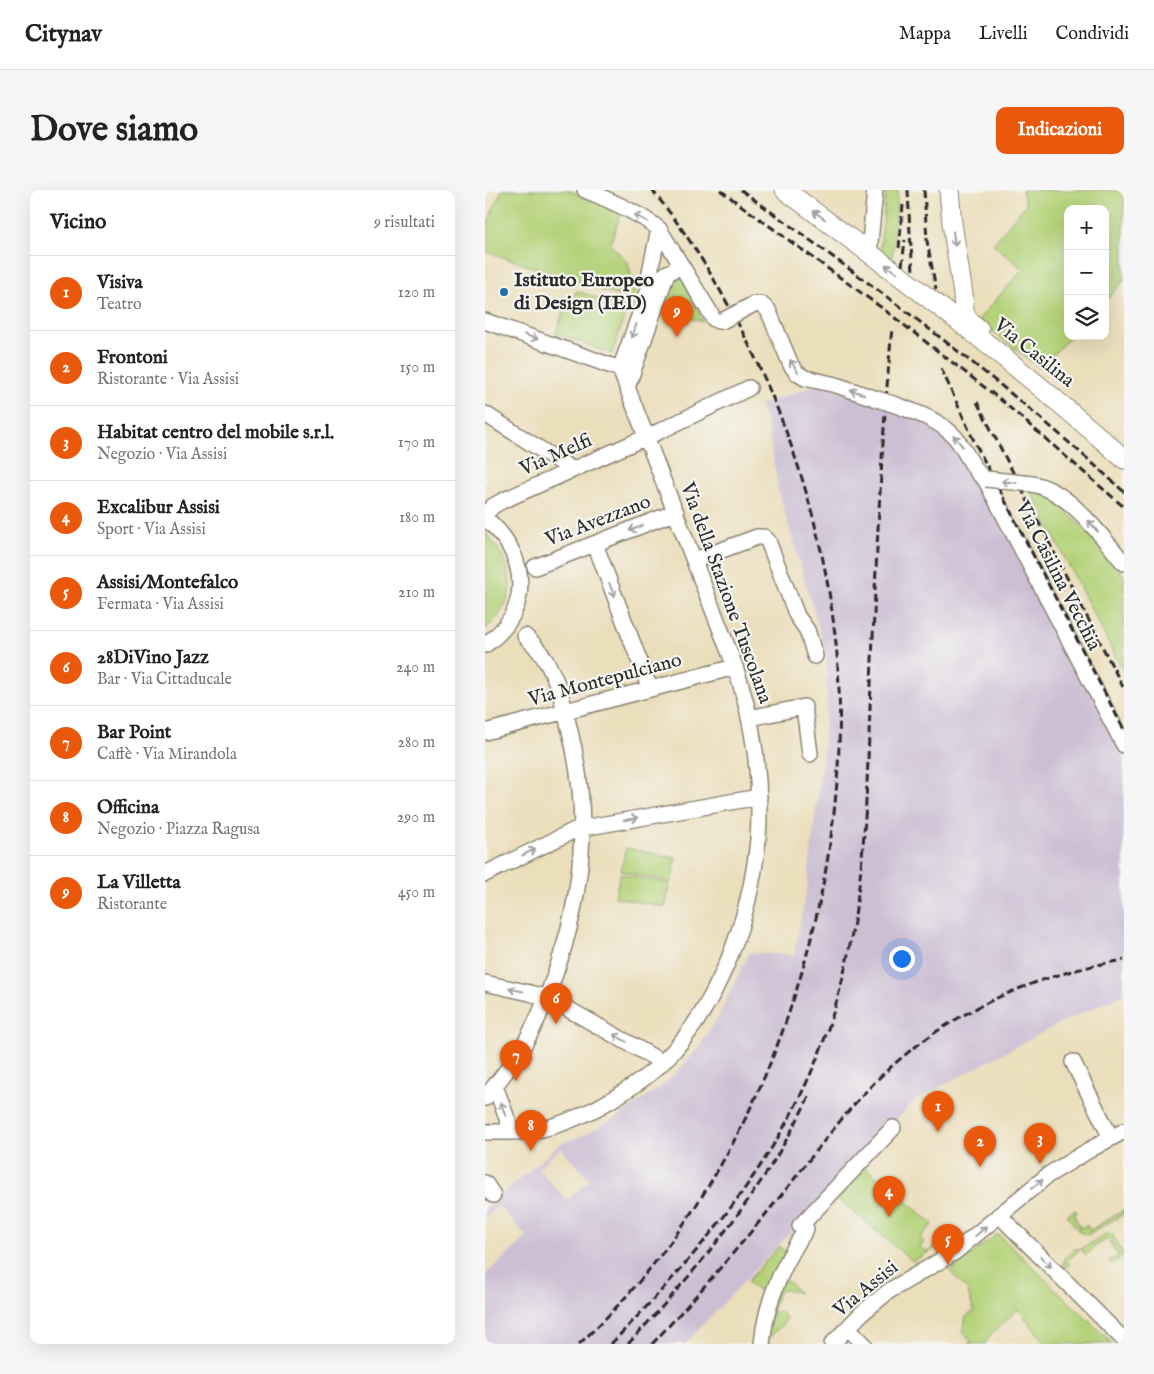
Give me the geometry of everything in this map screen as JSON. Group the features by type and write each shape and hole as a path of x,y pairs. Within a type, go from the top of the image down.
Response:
{"main road":[{"name":"Via Casilina","path":"785,190 869,252 1035,381 1124,459"},
{"path":"949,190 963,306"},
{"name":"Via Casilina","path":"963,306 966,316 973,324 1043,378 1124,449"}],"street":[{"name":"Via Casilina Vecchia","path":"585,190 613,203 659,229 674,269 713,319 722,321 753,304 761,304 768,310 797,373 805,378 830,383 928,417 948,431 961,444 980,475 986,479 1032,484 1047,488 1080,512 1124,563"},
{"path":"869,252 875,190"},
{"path":"485,321 620,369 650,287 650,272 659,229"},
{"path":"650,287 674,269"},
{"path":"627,388 674,269"},
{"name":"Via Casilina","path":"913,286 948,305 955,307 963,306"},
{"name":"Via della Stazione Tuscolana","path":"485,1132 530,1131 561,1124 628,1090 663,1062 688,1032 708,1001 736,938 749,898 753,876 759,797 749,718 735,667 620,369"},
{"name":"Via Melfi","path":"485,516 493,506 502,501 647,437 749,388"},
{"path":"485,414 573,470"},
{"name":"Via Casilina Vecchia","path":"986,479 1124,745"},
{"name":"Via Avezzano","path":"535,567 676,512"},
{"path":"485,516 502,533 513,550 518,563 520,584 517,603 509,621 495,638 485,645"},
{"path":"695,560 764,536 768,541 797,616 807,630 815,656"},
{"path":"595,544 650,689"},
{"path":"512,1132 490,1092 519,1054 547,998 562,954 576,902 583,828 577,759 559,687 551,668 537,648 525,636"},
{"name":"Via Montepulciano","path":"485,732 735,667"},
{"path":"749,718 804,707 810,754"},
{"path":"485,874 565,834 583,828 759,797"},
{"path":"485,983 547,998 663,1062"},
{"path":"1073,1062 1117,1134"},
{"path":"762,1344 767,1308 776,1284 786,1261 806,1228 800,1226 893,1128"},
{"name":"Via Assisi","path":"832,1344 865,1310 889,1291 955,1252 1041,1180 1117,1134"},
{"path":"999,1215 1124,1340"},
{"path":"848,1328 864,1344"}],"shaded area":[{"path":"820,384 911,415 931,427 969,465 1124,753 1124,994 1064,1021 914,1101 685,1344 485,1344 485,1275 527,1237 499,1206 485,1218 485,1209 561,1143 586,1134 619,1116 661,1087 683,1066 699,1047 719,1015 749,953 794,956 807,887 823,751 827,703 827,656 778,489 768,427 759,405","holes":["561,1148 590,1180 567,1200 538,1168"]}],"green space":[{"path":"502,190 568,190 621,213 610,244 628,263 637,302 485,251 485,229"},
{"path":"886,190 898,190 892,259 880,251"},
{"path":"1022,190 1124,190 1124,281 1109,297 1109,205 1064,205 1064,340 1067,340 1040,368 978,320 1023,269 993,244 1026,204"},
{"path":"682,277 703,322 660,309 672,279"},
{"path":"576,291 627,308 612,354 556,333 565,307 583,314 585,304 573,300"},
{"path":"1029,488 1051,496 1090,535 1124,575 1124,673"},
{"path":"485,533 503,557 508,569 510,582 509,594 504,606 497,618 485,629"},
{"path":"626,848 676,858 671,882 621,871"},
{"path":"620,874 670,884 665,907 615,897"},
{"path":"865,1167 933,1224 920,1238 924,1242 920,1247 925,1251 929,1251 946,1235 951,1239 913,1261 837,1198"},
{"path":"1075,1210 1077,1213 1074,1215 1080,1228 1087,1225 1090,1230 1124,1210 1124,1214 1087,1235 1079,1232 1067,1215"},
{"path":"1108,1233 1112,1234 1123,1254 1122,1257 1113,1263 1109,1262 1118,1256 1108,1239 1097,1245 1086,1255 1080,1249"},
{"path":"996,1235 999,1235 1113,1344 1046,1344 1018,1309 990,1335 985,1344 968,1344 971,1341 963,1332 966,1317 974,1311 967,1290 950,1271"},
{"path":"779,1246 786,1252 770,1290 759,1291 747,1282"},
{"path":"1074,1249 1080,1249 1067,1261 1070,1264 1065,1269 1063,1266 1064,1259"},
{"path":"781,1279 790,1283 799,1293 786,1290 778,1294 772,1317 778,1310 787,1319 768,1339 769,1344 765,1344 771,1308"}],"railway":[{"path":"579,1344 626,1297 668,1246 705,1192 737,1134 765,1075 789,1013 808,949 828,855 838,765 839,704 836,644 824,565 805,488 779,414 747,341 704,262 652,190"},
{"path":"720,190 882,308 1001,400 1124,507"},
{"path":"741,190 937,335 1032,411 1124,492"},
{"path":"908,190 913,271"},
{"path":"924,190 927,241 936,289"},
{"path":"899,248 903,205"},
{"path":"902,266 905,240"},
{"path":"611,1344 666,1285 719,1223 766,1157 787,1122 805,1086 825,1037 840,988 851,939 859,889 864,838 879,506 892,328"},
{"path":"941,368 974,441 1124,730"},
{"path":"977,402 1124,689"},
{"path":"652,1344 748,1235 848,1111 899,1060 927,1038 988,1002 1055,976 1124,960"},
{"path":"628,1344 680,1287 751,1196 772,1164 809,1096"}],"place":[{"name":"Istituto Europeo di Design (IED)","path":"504,292"},
{"name":"La Villetta","path":"677,337"},
{"name":"28DiVino Jazz","path":"556,1024"},
{"name":"Bar Point","path":"516,1081"},
{"name":"Visiva","path":"938,1132"},
{"name":"Officina","path":"531,1151"},
{"name":"Habitat centro del mobile s.r.l.","path":"1040,1164"},
{"name":"Frontoni","path":"980,1167"},
{"name":"Excalibur Assisi","path":"889,1217"},
{"name":"Assisi/Montefalco","path":"948,1265"}]}
